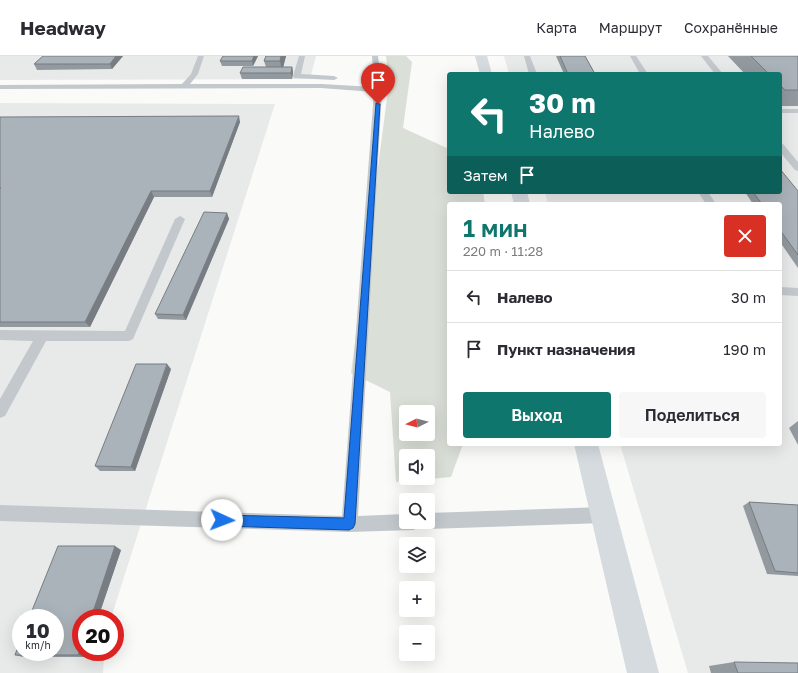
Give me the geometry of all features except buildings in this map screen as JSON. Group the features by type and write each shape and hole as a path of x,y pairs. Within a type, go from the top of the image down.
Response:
{"street":[{"path":"481,56 485,72"},
{"path":"586,446 643,673"}],"lane":[{"path":"184,87 194,74 201,56"},
{"path":"302,56 297,76 354,80 374,90"},
{"path":"349,524 375,56"},
{"path":"527,56 532,72"},
{"path":"633,56 643,72"},
{"path":"704,56 717,72"},
{"path":"0,87 321,86 374,90"},
{"path":"782,111 798,111"},
{"path":"782,148 798,168"},
{"path":"0,335 129,336 180,219"},
{"path":"782,291 798,292"},
{"path":"0,412 42,336"},
{"path":"0,513 349,524 399,522"},
{"path":"435,522 604,516"}],"shaded area":[{"path":"0,56 316,56 310,79 0,80"},
{"path":"386,56 406,56 412,62 403,128 447,148 447,194 483,194 485,202 447,202 447,446 462,446 451,477 435,478 435,449 399,449 399,482 396,482 390,392 351,373 389,83"},
{"path":"504,56 798,56 798,673 688,673 621,446 782,446 782,202 548,202 546,194 782,194 782,72 508,72"},
{"path":"0,103 275,104 114,609 72,609 72,661 104,661 103,673 0,673"}],"route":[{"path":"222,520 349,524 378,104"}]}
